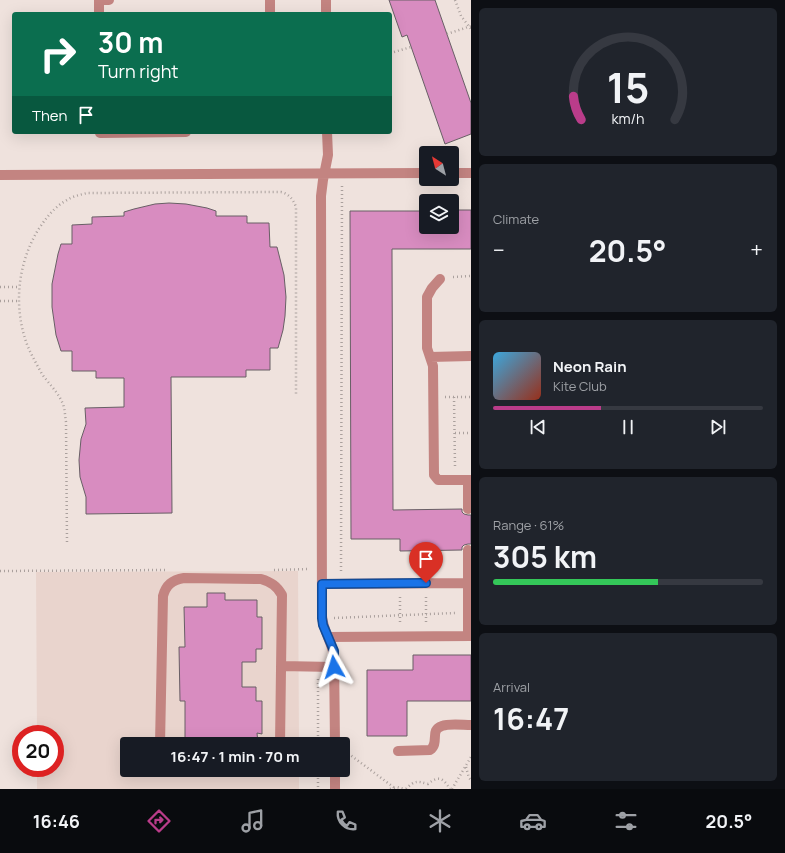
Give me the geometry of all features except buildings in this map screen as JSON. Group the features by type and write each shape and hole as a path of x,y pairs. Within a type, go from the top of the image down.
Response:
{"lane":[{"path":"99,12 98,0 109,0"},
{"path":"270,0 270,12"},
{"path":"326,0 326,12"},
{"path":"328,134 328,155 321,196 322,618 323,625 334,651 335,737"},
{"path":"0,175 419,173"},
{"path":"459,173 471,173"},
{"path":"440,279 432,288 427,297 427,348 433,366 433,472 438,480 469,480 468,509"},
{"path":"430,357 471,356"},
{"path":"328,637 470,636 468,613 470,583 468,550"},
{"path":"160,737 163,596 167,586 173,581 184,578 268,581 273,584 282,595 280,737"},
{"path":"322,584 470,583"},
{"path":"281,666 334,667"},
{"path":"398,751 430,750 435,744 435,732 439,728 446,725 471,725"},
{"path":"335,777 335,789"}],"path":[{"path":"447,34 470,27 461,16 455,0"},
{"path":"394,52 411,47"},
{"path":"341,583 342,174"},
{"path":"67,542 65,412 59,396 34,361 28,347 20,317 19,301 19,287 27,253 43,223 60,204 75,196 87,193 273,192 285,193 292,198 296,207 296,396"},
{"path":"440,279 455,276 471,276"},
{"path":"0,287 19,287"},
{"path":"0,301 19,301"},
{"path":"433,397 471,397"},
{"path":"454,397 455,480"},
{"path":"455,433 471,433"},
{"path":"267,570 322,569"},
{"path":"0,571 173,570"},
{"path":"400,583 400,636"},
{"path":"426,583 426,636"},
{"path":"322,618 468,613"},
{"path":"318,667 318,737"},
{"path":"350,754 395,788"},
{"path":"390,789 397,787 405,789 415,782 428,784 432,780 438,778 443,780 451,789 471,757"},
{"path":"466,766 469,778 471,780"},
{"path":"318,777 318,789"}],"shaded area":[{"path":"298,571 299,737 120,737 120,777 299,777 299,789 37,789 37,777 64,777 64,725 37,725 36,572"}],"route":[{"path":"334,667 334,651 323,625 322,584 426,583"}]}
